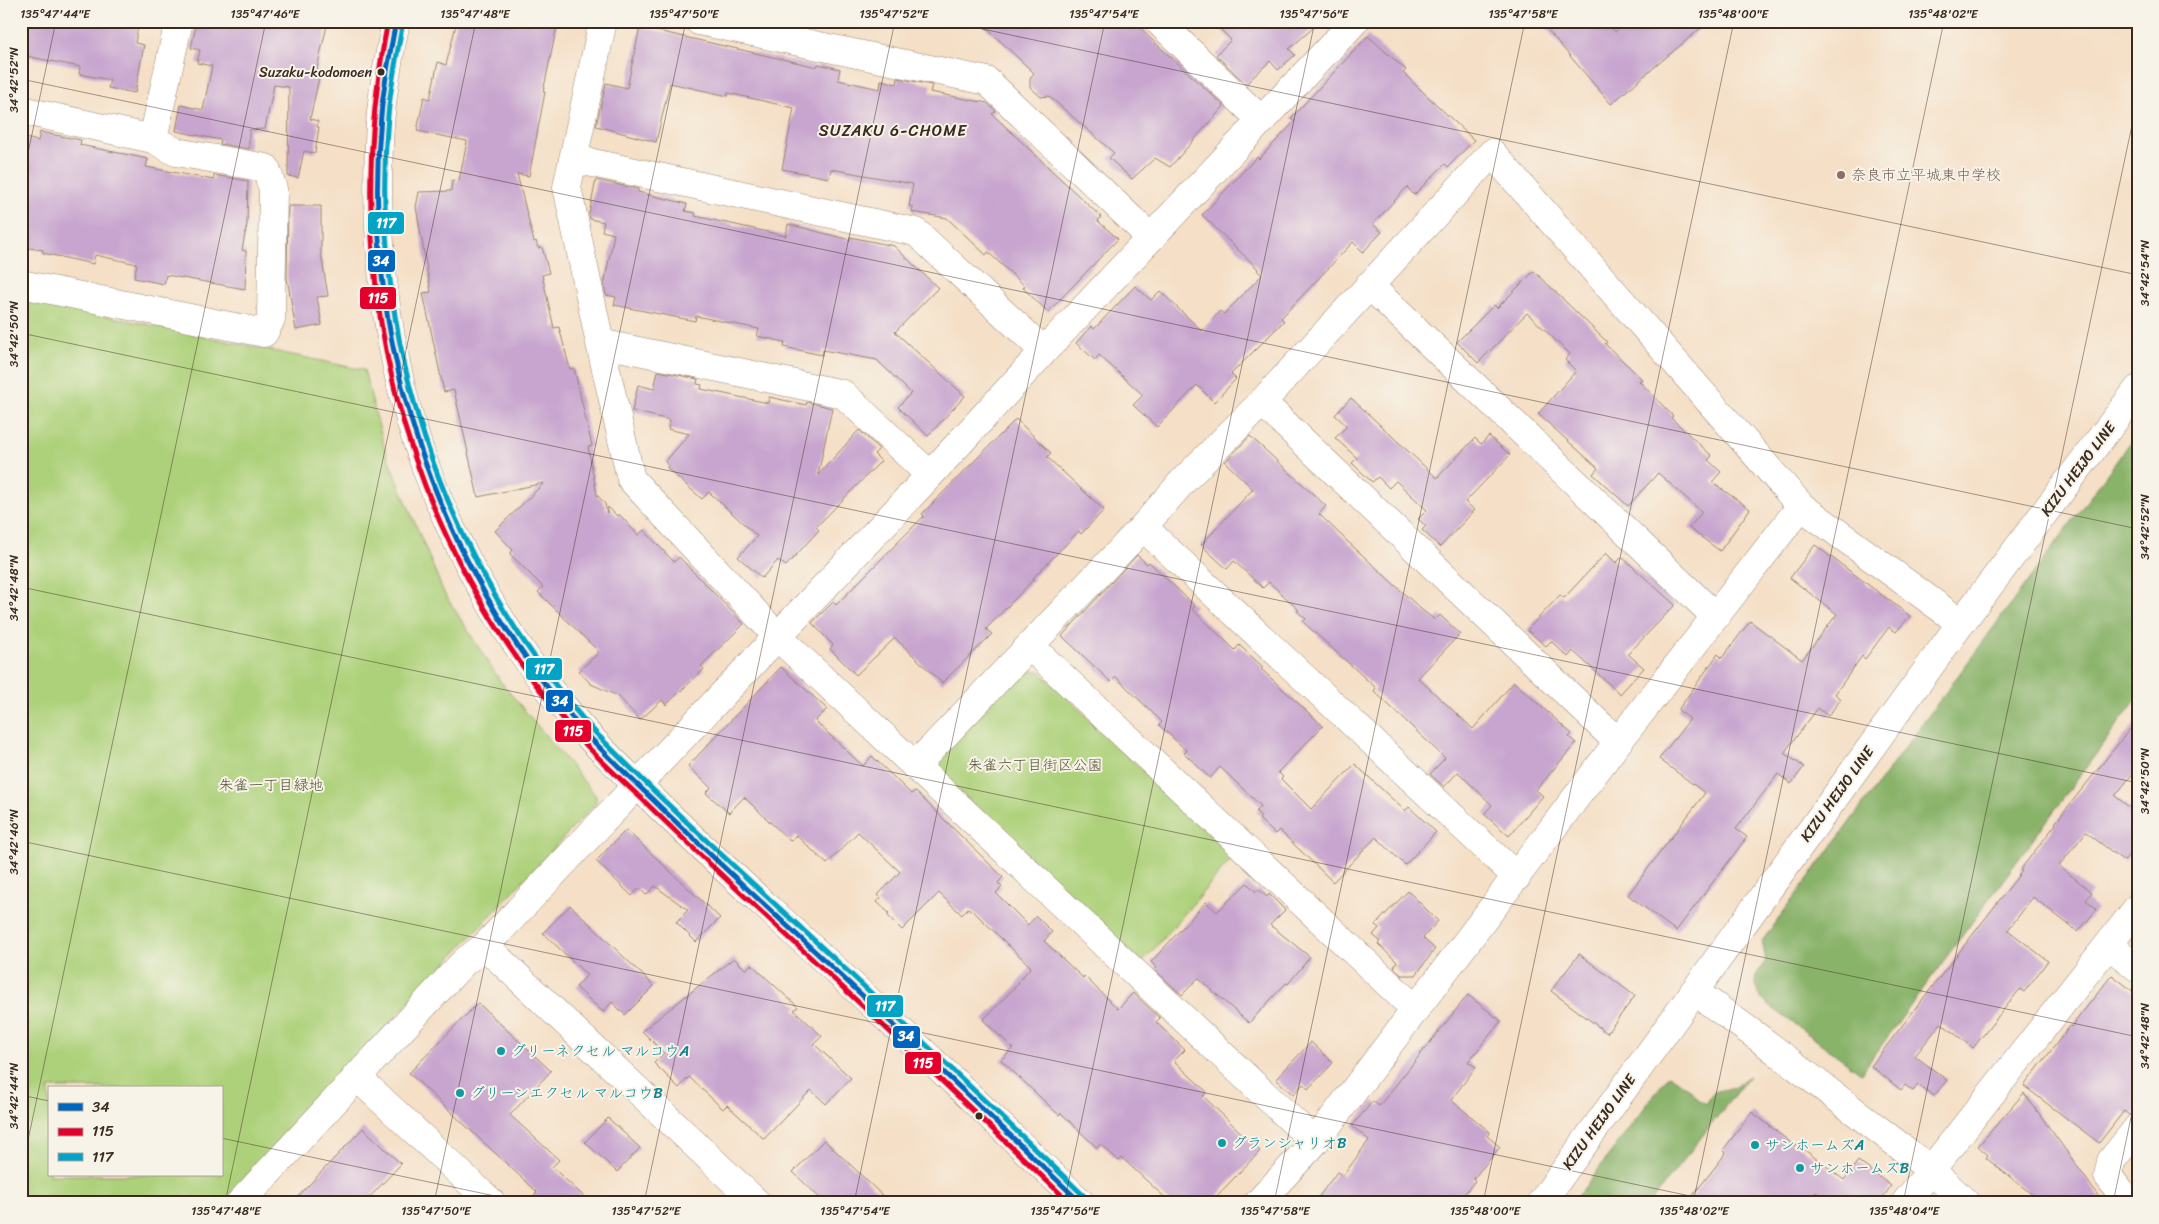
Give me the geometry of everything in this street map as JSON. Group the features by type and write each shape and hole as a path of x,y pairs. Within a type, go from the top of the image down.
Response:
{"street":[{"path":"153,139 179,21"},
{"path":"396,21 384,94 379,140 378,190 382,270 396,366 421,454 454,534 496,613 529,663 571,716 637,785 864,996 1081,1203"},
{"path":"602,21 567,186 630,479 778,637 1314,1142"},
{"path":"699,21 986,81 1151,238"},
{"path":"1158,21 1262,121"},
{"path":"240,1203 464,962 486,946 778,637 1355,21"},
{"path":"21,110 153,139 176,152 266,168 273,189 271,319 264,333 21,284"},
{"path":"915,766 1143,527 1183,481 1262,402 1492,153 1801,506 1961,623"},
{"path":"574,159 916,232 1044,351"},
{"path":"1369,285 1715,616"},
{"path":"600,343 843,394 930,475"},
{"name":"KIZU HEIJO LINE","path":"1541,1203 1961,623 2138,389"},
{"path":"1262,402 1618,742"},
{"path":"1258,1203 1314,1142 1618,742 1801,506"},
{"path":"1143,527 1517,877"},
{"path":"1030,646 1415,1009"},
{"path":"1905,1203 2138,907"},
{"path":"2109,945 2138,968"},
{"path":"486,946 757,1203"},
{"path":"1694,991 1759,1038 1931,1170 1966,1203"},
{"path":"356,1076 492,1203"},
{"path":"2129,1203 2108,1176 2111,1161 2138,1126"}],"green space":[{"name":"朱雀一丁目緑地","path":"21,298 364,370 386,453 444,593 500,681 596,796 596,803 221,1203 21,1203"},
{"path":"2138,432 2138,697 1861,1073 1767,1004 1758,993 1755,983 1756,978 1766,961 1762,941"},
{"name":"朱雀六丁目街区公園","path":"1039,671 1233,857 1142,963 940,773 940,756 1021,672"},
{"path":"1669,1075 1690,1089 1699,1100 1706,1104 1714,1092 1735,1087 1749,1076 1650,1203 1573,1203"}],"building":[{"path":"21,21 139,21 135,43 144,45 135,93 108,88 110,80 79,74 80,67 21,55"},
{"path":"197,21 328,21 315,77 319,78 310,119 318,121 317,127 319,127 315,153 304,151 298,178 288,176 289,87 274,85 265,129 249,130 249,149 220,144 221,140 176,131 181,105 203,110 212,66 197,63 200,50 191,48"},
{"path":"457,21 558,21 543,92 545,92 529,176 517,174 534,242 536,241 538,248 542,247 549,273 542,275 554,328 559,327 570,369 574,368 592,446 588,447 597,495 605,504 607,513 608,507 617,516 619,514 638,535 644,530 674,562 679,557 744,624 701,666 704,669 666,705 662,700 640,720 618,696 591,684 579,671 599,652 538,592 543,587 510,554 513,550 495,531 544,483 478,497 454,390 444,392 423,293 431,292 416,207 419,192 451,191 452,180 459,181 467,141 417,131 424,97 430,99 438,62 446,65"},
{"path":"979,21 1135,21 1149,37 1224,106 1170,167 1155,158 1132,179 1109,158 1114,153 1049,96 1041,97 1030,87 1030,78 1034,73"},
{"path":"1212,21 1321,21 1289,49 1295,55 1278,70 1270,61 1246,84 1216,55 1231,40"},
{"path":"1540,21 1606,21 1615,32 1629,21 1709,21 1611,104"},
{"path":"640,27 817,67 818,64 840,69 838,80 880,89 881,80 897,84 898,78 932,85 930,92 987,103 996,111 992,114 1101,217 1098,221 1118,239 1048,312 1023,288 1025,286 988,252 986,255 947,218 912,212 913,207 909,206 913,184 831,169 829,178 782,169 794,108 728,93 728,96 670,83 656,142 596,126 606,83 627,88"},
{"path":"1368,36 1406,70 1403,73 1474,140 1448,167 1445,164 1414,195 1407,187 1373,224 1382,232 1363,252 1353,242 1281,318 1284,321 1231,374 1236,379 1214,402 1197,385 1157,427 1133,405 1143,395 1099,355 1095,360 1076,343 1091,326 1094,329 1135,286 1151,300 1160,291 1202,331 1220,311 1224,314 1262,275 1202,215 1257,157 1259,159 1295,121 1291,118"},
{"path":"40,132 81,140 80,145 148,159 146,167 214,180 214,175 248,181 247,224 242,250 246,251 245,289 166,275 164,284 134,278 137,264 95,255 93,264 43,253 43,250 21,247 21,137 38,141"},
{"path":"596,180 638,189 638,192 687,204 685,211 696,213 695,216 786,236 788,224 850,240 850,237 894,246 938,288 895,332 965,396 928,436 898,407 911,393 877,360 823,350 822,355 784,347 785,342 757,336 759,329 696,316 695,321 614,305 616,297 606,295 604,285 614,234 602,231 604,222 590,219 589,214"},
{"path":"288,206 321,206 321,254 328,296 317,297 322,325 296,330 287,278"},
{"path":"1534,271 1607,342 1605,344 1642,379 1639,381 1673,416 1671,418 1712,456 1708,460 1721,472 1712,482 1750,509 1720,551 1689,528 1702,512 1658,473 1628,506 1593,474 1598,468 1538,414 1576,371 1565,360 1570,354 1527,313 1478,363 1457,342 1494,305 1497,308"},
{"path":"658,371 698,379 697,384 702,385 701,389 768,403 769,397 806,405 807,402 832,408 818,475 859,430 879,449 874,454 881,461 816,527 819,530 786,566 778,560 762,578 738,557 757,536 709,492 702,499 667,468 669,465 665,462 689,434 668,429 670,420 632,411 638,385 654,389"},
{"path":"1351,398 1437,478 1475,438 1481,444 1489,436 1510,455 1465,502 1475,510 1440,547 1422,530 1426,526 1418,519 1427,510 1396,481 1389,488 1378,477 1372,482 1352,463 1357,458 1335,438 1347,426 1335,415"},
{"path":"1016,419 1051,453 1047,457 1104,510 1081,534 1079,531 1033,578 986,629 992,634 942,683 895,638 856,675 830,649 833,645 812,623 833,602 836,605"},
{"path":"1250,436 1326,506 1319,514 1347,541 1422,610 1435,620 1440,615 1460,634 1418,678 1473,729 1514,682 1572,734 1569,737 1576,743 1536,790 1543,796 1509,836 1484,814 1492,805 1458,772 1444,787 1430,774 1445,758 1374,691 1376,688 1303,622 1306,619 1297,611 1299,610 1269,582 1263,588 1234,561 1227,569 1201,545 1253,489 1225,462"},
{"path":"1815,545 1910,616 1896,632 1889,627 1865,659 1862,656 1835,694 1841,699 1828,716 1818,708 1784,753 1804,767 1791,784 1778,774 1736,829 1747,837 1676,931 1628,895 1705,793 1659,759 1690,719 1678,710 1718,654 1722,658 1750,621 1802,660 1837,614 1790,578"},
{"path":"1606,553 1616,563 1622,557 1675,605 1628,654 1644,668 1620,694 1573,651 1568,657 1551,641 1546,646 1527,630 1560,595 1564,598"},
{"path":"1137,555 1147,564 1149,562 1195,606 1192,609 1235,650 1239,645 1263,667 1261,669 1323,726 1278,772 1283,777 1281,779 1311,809 1355,764 1405,811 1409,807 1436,832 1405,865 1376,837 1333,882 1279,830 1275,834 1259,819 1261,816 1256,812 1261,806 1220,767 1210,778 1184,753 1187,751 1159,725 1162,722 1116,677 1111,682 1062,636"},
{"path":"781,667 827,709 815,721 863,766 872,756 911,794 915,791 1003,877 998,883 1002,887 996,893 1028,925 1036,916 1052,932 1044,941 1083,978 1084,976 1118,1009 1133,993 1160,1018 1156,1022 1185,1050 1174,1061 1207,1092 1203,1096 1260,1151 1210,1203 1171,1203 1122,1158 1119,1161 1101,1144 1097,1148 1001,1060 1013,1048 983,1020 1019,983 1031,967 976,914 968,908 962,915 939,893 902,930 887,915 889,913 877,902 881,898 878,895 900,872 858,832 827,864 796,835 790,841 744,797 729,813 706,793 711,788 688,766"},
{"path":"2138,719 2138,767 2115,796 2138,814 2138,843 2124,861 2086,832 2059,866 2092,892 2086,900 2097,909 2078,932 2033,897 2008,930 2048,961 2024,992 2020,989 1973,1048 1941,1023 1915,1056 1947,1080 1934,1096 1918,1085 1913,1091 1905,1085 1901,1090 1871,1066 2022,871 2020,870 2055,823"},
{"path":"626,830 720,918 696,942 676,922 688,910 655,886 646,895 639,888 632,896 596,861"},
{"path":"1247,883 1256,892 1258,889 1267,897 1269,894 1285,910 1270,925 1310,957 1288,984 1286,983 1249,1023 1198,978 1182,995 1155,970 1157,968 1151,962 1206,902 1217,912"},
{"path":"1408,891 1438,921 1423,938 1435,949 1416,975 1401,975 1394,967 1397,962 1378,944 1380,941 1373,935 1379,928 1375,925"},
{"path":"570,905 654,986 625,1015 612,1002 603,1012 576,987 587,975 543,933"},
{"path":"1579,954 1635,996 1607,1033 1551,991"},
{"path":"734,958 746,970 751,964 798,1007 794,1010 822,1036 814,1044 851,1078 826,1104 811,1090 764,1139 727,1105 723,1109 689,1077 679,1088 654,1063 664,1053 642,1031"},
{"path":"2112,975 2138,995 2138,1112 2129,1115 2124,1111 2099,1143 2024,1086"},
{"path":"1468,995 1501,1021 1468,1062 1476,1067 1451,1100 1490,1132 1487,1136 1500,1147 1473,1179 1475,1181 1457,1203 1314,1203 1337,1172 1343,1176 1369,1140 1352,1126 1373,1101 1379,1106"},
{"path":"478,1003 551,1071 510,1115 559,1160 552,1167 591,1203 527,1203 537,1192 409,1073"},
{"path":"1311,1042 1333,1063 1308,1089 1303,1084 1293,1095 1276,1079"},
{"path":"2024,1093 2103,1203 2043,1203 1986,1158 1988,1155 1978,1146"},
{"path":"1752,1112 1795,1146 1797,1144 1844,1180 1858,1161 1891,1186 1879,1203 1827,1203 1828,1201 1816,1192 1807,1203 1687,1203 1726,1153 1723,1150"},
{"path":"608,1118 640,1148 617,1172 585,1142"},
{"path":"363,1128 401,1164 364,1203 292,1203"},
{"path":"824,1140 890,1203 825,1203 793,1172"}],"transit line":[{"name":"115","path":"388,21 374,117 371,212 378,305 396,395 424,483 463,568 511,650 570,727 587,746 1070,1203"},
{"name":"34","path":"396,21 385,79 381,115 378,198 383,280 396,362 418,441 447,518 484,592 529,662 580,727 596,744 702,847 1081,1203"},
{"name":"117","path":"403,22 392,80 388,115 385,197 390,278 403,359 424,437 453,513 489,585 533,654 583,719 600,737 672,809 909,1029 1086,1198"}],"place":[{"name":"Suzaku-kodomoen","path":"381,72"},
{"name":"奈良市立平城東中学校","path":"1841,175"},
{"name":"グリーネクセル マルコウA","path":"501,1051"},
{"name":"グリーンエクセル マルコウB","path":"460,1093"},
{"name":"グランシャリオB","path":"1222,1143"},
{"name":"サンホームズA","path":"1755,1145"},
{"name":"サンホームズB","path":"1800,1168"}],"district":[{"name":"SUZAKU 6-CHOME","path":"893,130"}]}
